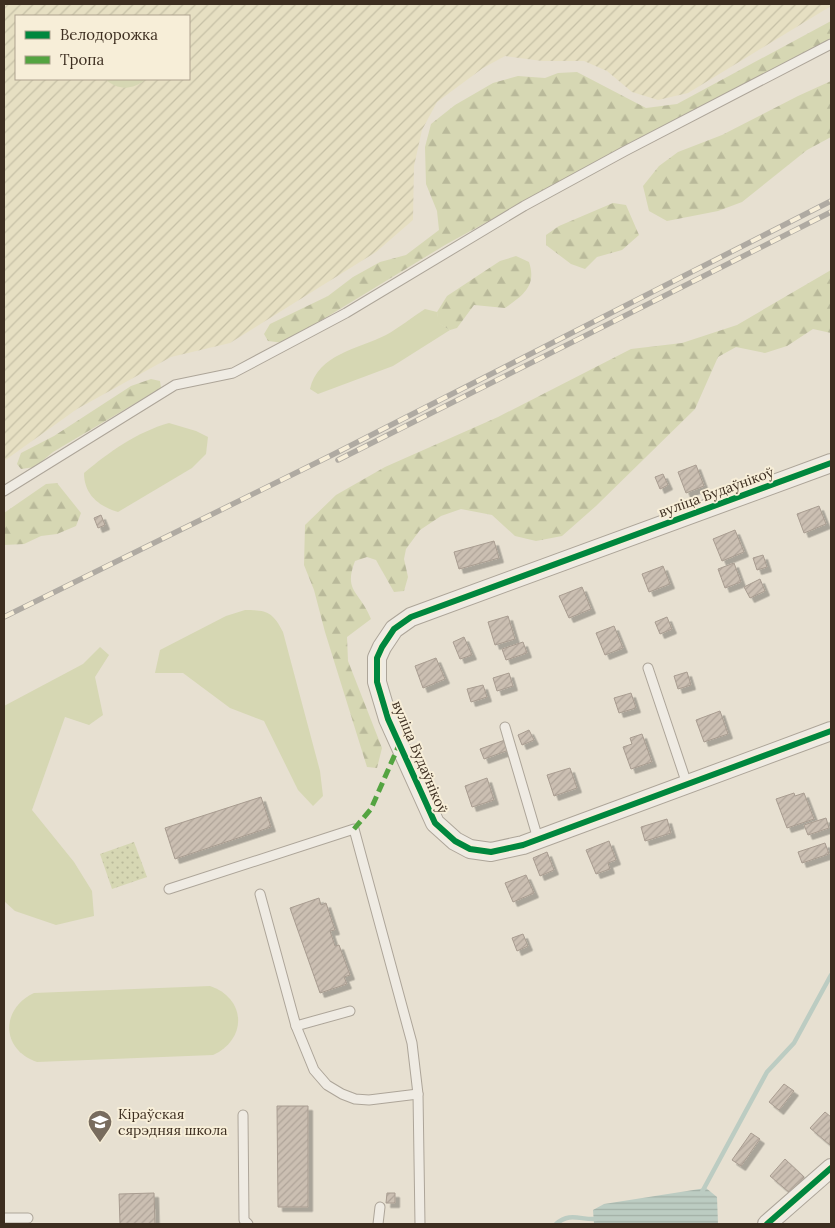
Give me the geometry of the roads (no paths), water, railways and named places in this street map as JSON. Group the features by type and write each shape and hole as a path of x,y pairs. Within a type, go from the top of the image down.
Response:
{"street":[{"name":"вуліца Будаўнікоў","path":"831,463 411,617 394,629 376,658 377,682 388,719 434,823 470,849 491,852 538,839 831,731"},
{"path":"767,1224 831,1168"}],"lane":[{"path":"4,491 175,385 233,373 346,313 574,178 831,44"},
{"path":"648,668 687,784"},
{"path":"505,727 538,839"},
{"path":"169,889 354,829 412,1043 418,1094 420,1224"},
{"path":"260,894 296,1026 314,1070 327,1085 342,1094 369,1100 418,1094"},
{"path":"296,1026 350,1010"},
{"path":"243,1115 244,1220 248,1224"},
{"path":"378,1224 380,1207"},
{"path":"4,1218 28,1218"}],"waterway":[{"path":"702,1192 767,1072 794,1043 831,975"},
{"path":"556,1224 561,1220 571,1217 596,1219"}],"railway":[{"path":"4,617 332,455 831,201"},
{"path":"338,460 831,212"}],"place":[{"name":"Кіраўская сярэдняя школа","path":"100,1143"}]}
